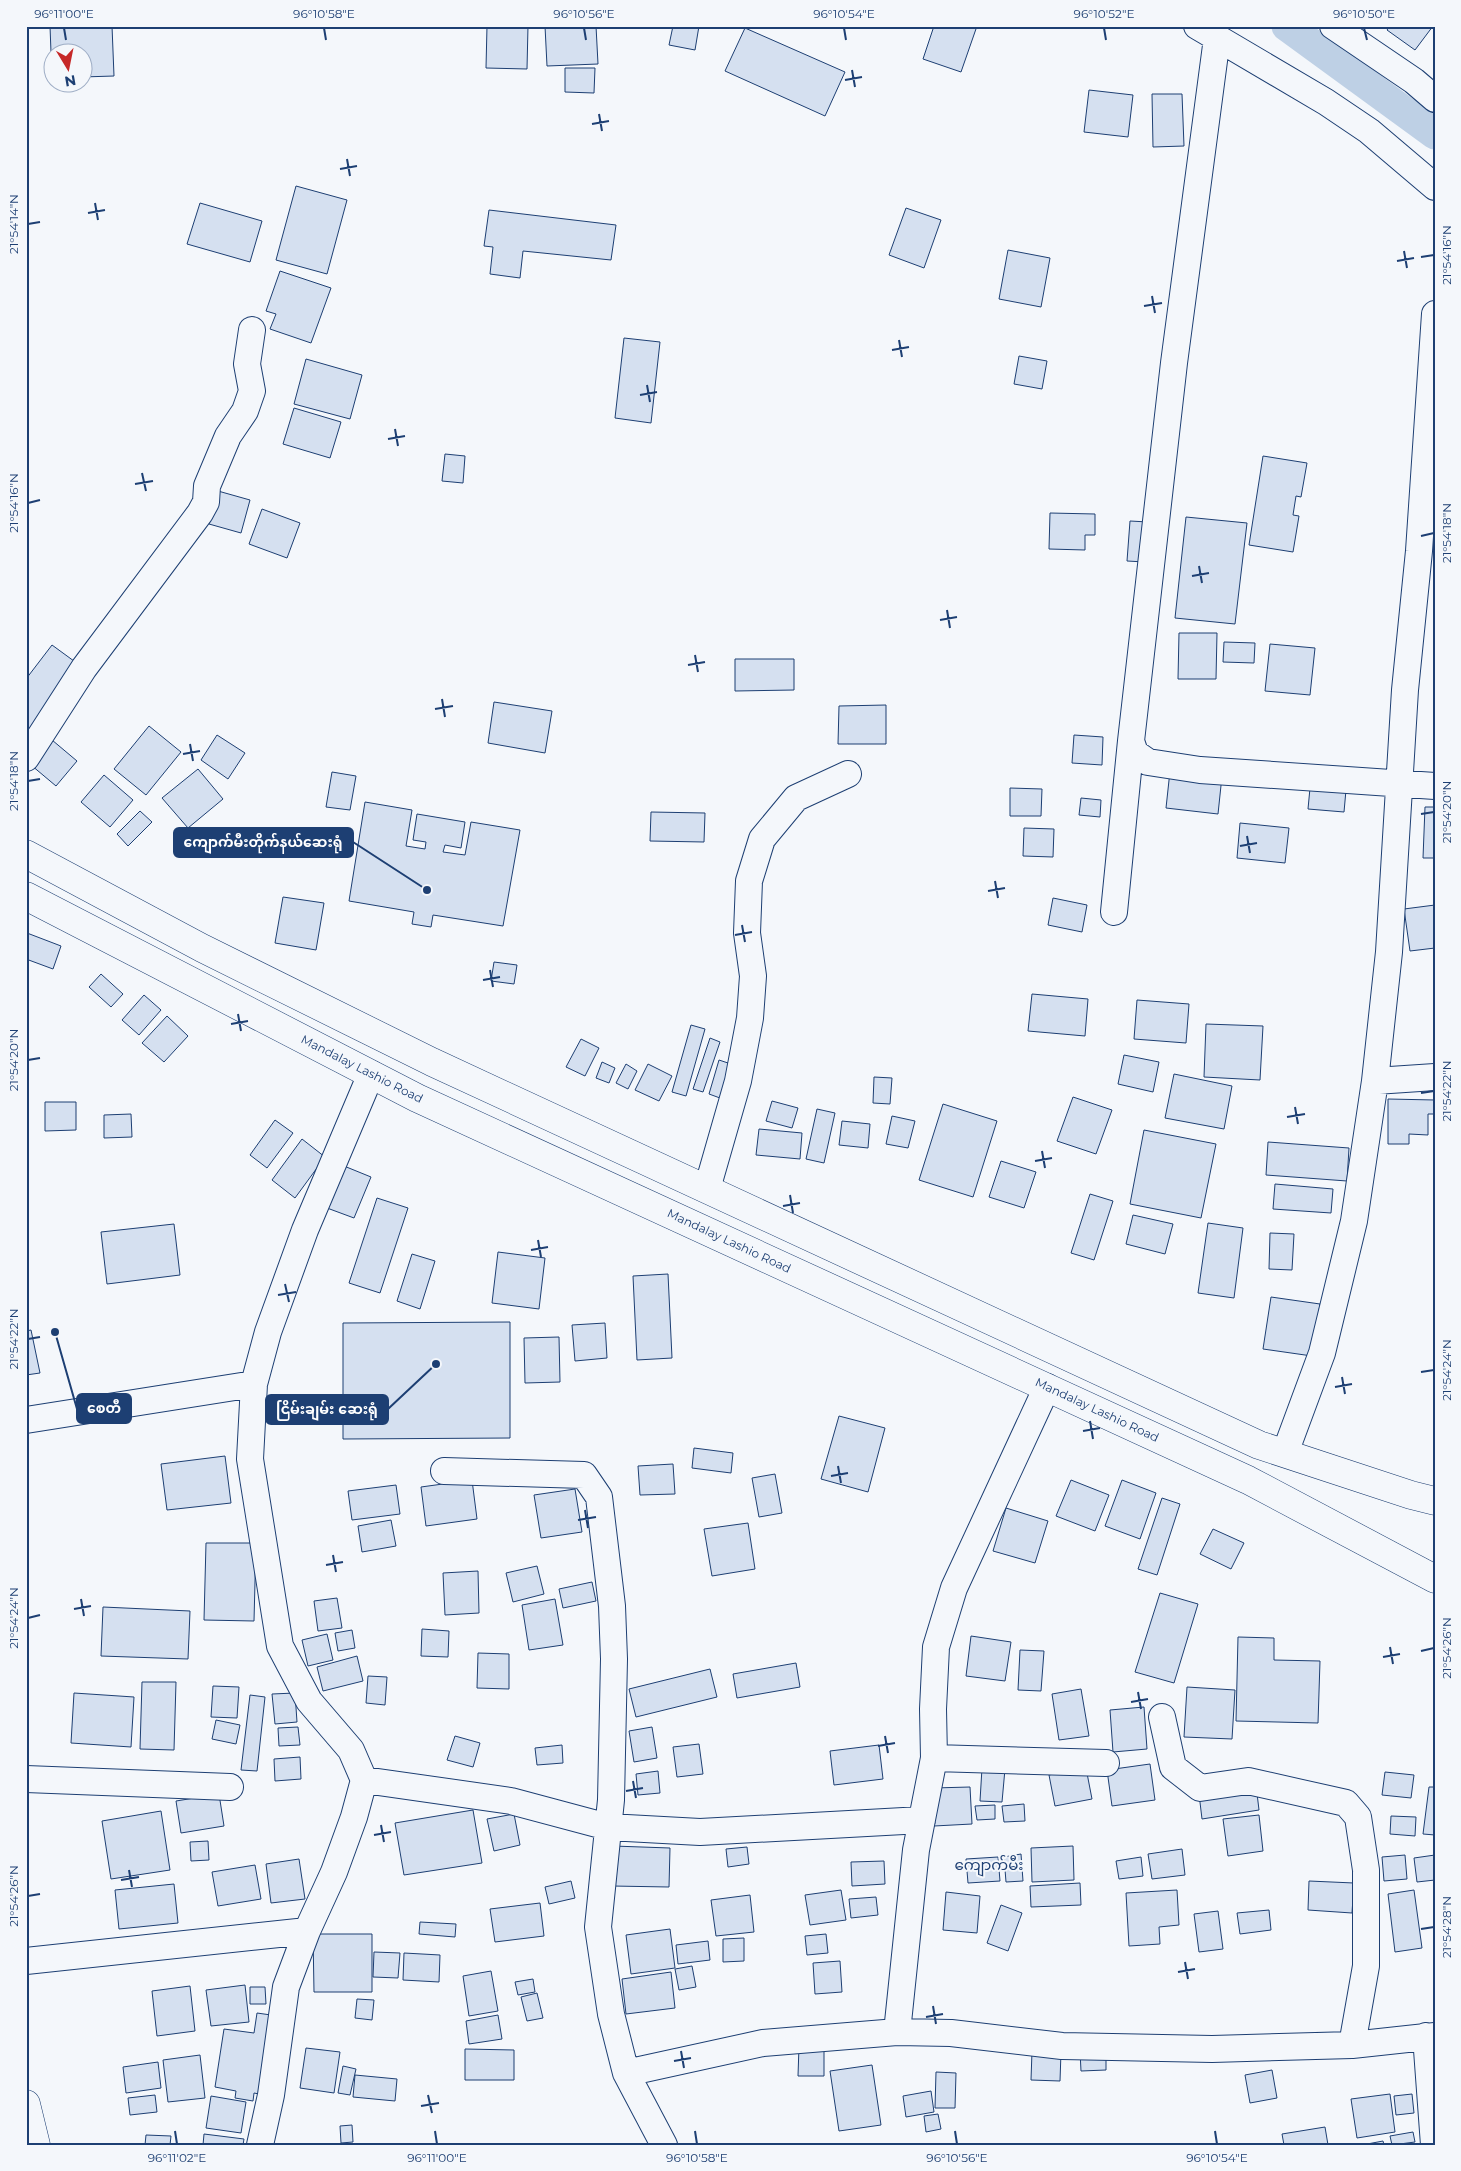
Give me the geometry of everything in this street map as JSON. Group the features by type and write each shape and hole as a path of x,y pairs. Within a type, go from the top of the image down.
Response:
{"main road":[{"path":"26,854 211,953 432,1062 1259,1445 1411,1495 1435,1501"},
{"name":"Mandalay Lashio Road","path":"26,896 426,1102 1248,1480 1365,1540 1435,1579"},
{"path":"26,2104 36,2145"}],"street":[{"path":"1333,26 1414,81 1435,99"},
{"path":"1114,912 1130,741 1174,364 1207,32 1326,102 1369,131 1435,187"},
{"path":"1285,1453 1322,1353 1354,1221 1375,1081 1389,952 1405,690 1419,550 1435,314"},
{"path":"26,758 84,668 200,513 206,502 207,486 228,436 245,411 252,391 248,364 252,330"},
{"path":"1130,741 1135,753 1148,762 1200,770 1435,786"},
{"path":"707,1189 738,1081 750,1018 753,976 747,933 749,881 762,840 796,798 848,774"},
{"path":"260,2145 271,2094 286,1987 306,1931 334,1872 354,1817 364,1780 351,1750 308,1701 280,1646 250,1459 254,1384 268,1332 306,1230 371,1074"},
{"path":"1375,1081 1435,1077"},
{"path":"26,1420 254,1384"},
{"path":"897,2032 916,1850 934,1758 933,1710 936,1647 954,1588 1047,1387"},
{"path":"444,1471 584,1475 599,1497 612,1606 614,1659 611,1800 598,1927 611,2014 626,2073 664,2145"},
{"path":"1162,1717 1173,1767 1200,1788 1248,1781 1346,1803 1358,1817 1366,1870 1366,1966 1352,2045"},
{"path":"934,1758 1106,1763"},
{"path":"26,1779 230,1787"},
{"path":"364,1780 511,1802 608,1828 700,1832 922,1820"},
{"path":"26,1961 306,1931"},
{"path":"626,2073 763,2043 897,2032 951,2033 1062,2046 1212,2048 1352,2045 1430,2036 1434,2145"}],"building":[{"path":"50,26 112,26 114,76 92,77 92,42 51,42"},
{"path":"487,26 528,26 527,69 486,68"},
{"path":"545,26 596,26 598,64 547,66"},
{"path":"673,26 699,26 695,50 669,45"},
{"path":"934,26 977,26 961,72 923,59"},
{"path":"1390,26 1433,26 1415,50 1387,30"},
{"path":"745,28 845,72 825,116 725,71"},
{"path":"565,68 595,68 594,93 565,92"},
{"path":"1089,90 1133,95 1128,137 1084,132"},
{"path":"1152,94 1182,94 1184,146 1153,147"},
{"path":"296,186 347,200 327,274 276,260"},
{"path":"200,203 262,221 250,262 187,244"},
{"path":"906,208 941,220 924,268 889,255"},
{"path":"489,210 616,225 611,260 523,251 520,278 490,274 493,247 484,246"},
{"path":"1008,250 1050,258 1041,307 999,299"},
{"path":"280,271 331,288 311,343 270,329 276,314 266,311"},
{"path":"624,338 660,342 651,423 615,418"},
{"path":"1019,356 1047,361 1042,389 1014,384"},
{"path":"306,359 362,375 350,419 294,404"},
{"path":"294,408 341,422 330,458 283,444"},
{"path":"445,454 465,456 463,483 442,481"},
{"path":"1263,456 1307,463 1301,497 1296,496 1293,515 1299,516 1293,552 1249,545"},
{"path":"218,491 250,500 241,533 209,524"},
{"path":"262,509 300,523 287,558 249,544"},
{"path":"1050,513 1095,514 1095,535 1085,535 1085,550 1049,549"},
{"path":"1186,517 1247,523 1235,624 1175,618"},
{"path":"1130,521 1148,522 1145,562 1127,561"},
{"path":"1179,633 1217,633 1216,679 1178,679"},
{"path":"1224,642 1255,643 1254,663 1223,662"},
{"path":"1270,644 1315,648 1310,695 1265,691"},
{"path":"52,645 78,664 26,734 26,679"},
{"path":"735,659 794,659 794,690 735,691"},
{"path":"494,702 552,711 545,753 488,743"},
{"path":"886,705 886,744 838,744 839,706"},
{"path":"149,726 181,752 146,795 114,769"},
{"path":"217,735 245,753 228,779 201,760"},
{"path":"1074,735 1103,737 1102,765 1072,763"},
{"path":"52,740 77,761 56,786 31,765"},
{"path":"198,769 223,799 188,828 162,798"},
{"path":"1170,771 1222,776 1218,814 1166,808"},
{"path":"332,772 356,776 350,810 326,807"},
{"path":"104,775 133,800 110,827 81,802"},
{"path":"1010,788 1042,789 1041,816 1010,816"},
{"path":"1310,788 1346,790 1344,812 1308,809"},
{"path":"1081,798 1101,800 1100,817 1079,815"},
{"path":"365,802 412,810 406,846 425,849 426,842 413,840 417,814 465,822 461,848 445,845 443,852 465,855 471,822 520,830 503,926 433,915 431,927 412,924 414,912 349,901"},
{"path":"1425,807 1435,807 1435,858 1423,858"},
{"path":"140,811 152,822 128,846 117,834"},
{"path":"651,812 705,813 704,842 650,841"},
{"path":"1240,823 1289,828 1285,863 1237,858"},
{"path":"1024,828 1054,829 1053,857 1023,856"},
{"path":"283,897 324,903 316,950 275,943"},
{"path":"1053,898 1087,905 1082,932 1048,925"},
{"path":"1435,905 1435,948 1410,951 1404,909"},
{"path":"27,933 61,946 53,969 26,959"},
{"path":"494,962 517,965 514,984 491,981"},
{"path":"101,974 123,994 111,1007 89,987"},
{"path":"1032,994 1088,999 1085,1036 1028,1031"},
{"path":"144,995 161,1010 139,1035 122,1020"},
{"path":"1137,1000 1189,1004 1186,1043 1134,1039"},
{"path":"167,1016 188,1036 164,1062 142,1043"},
{"path":"1206,1024 1263,1026 1260,1080 1204,1077"},
{"path":"691,1025 705,1029 686,1096 672,1092"},
{"path":"710,1038 720,1042 703,1092 693,1089"},
{"path":"581,1039 599,1048 585,1076 566,1067"},
{"path":"1124,1055 1159,1062 1153,1092 1118,1084"},
{"path":"719,1060 731,1064 720,1098 709,1094"},
{"path":"602,1062 615,1068 609,1083 596,1078"},
{"path":"626,1064 637,1071 628,1089 616,1083"},
{"path":"648,1064 672,1076 659,1101 635,1090"},
{"path":"1174,1074 1232,1086 1224,1129 1165,1118"},
{"path":"874,1077 892,1078 890,1104 873,1103"},
{"path":"1073,1097 1112,1110 1096,1154 1057,1141"},
{"path":"1388,1099 1435,1100 1435,1114 1428,1114 1428,1135 1409,1134 1409,1144 1388,1144"},
{"path":"772,1101 798,1108 792,1128 766,1121"},
{"path":"45,1102 76,1102 76,1130 45,1131"},
{"path":"943,1104 997,1121 973,1197 919,1180"},
{"path":"817,1109 835,1113 824,1163 806,1159"},
{"path":"131,1114 132,1137 104,1138 104,1115"},
{"path":"892,1116 915,1121 908,1148 886,1144"},
{"path":"275,1120 293,1133 267,1168 250,1155"},
{"path":"842,1121 870,1124 868,1148 839,1145"},
{"path":"759,1129 802,1133 800,1159 756,1155"},
{"path":"1144,1130 1216,1144 1201,1218 1130,1204"},
{"path":"302,1139 325,1157 295,1198 272,1180"},
{"path":"1268,1142 1349,1148 1347,1181 1266,1175"},
{"path":"1001,1161 1036,1172 1024,1208 989,1197"},
{"path":"344,1166 371,1177 354,1218 327,1208"},
{"path":"1275,1184 1333,1189 1331,1213 1273,1209"},
{"path":"1090,1194 1113,1201 1094,1260 1071,1253"},
{"path":"377,1198 408,1208 380,1293 349,1283"},
{"path":"1133,1215 1173,1224 1165,1254 1126,1244"},
{"path":"1208,1223 1243,1228 1234,1298 1198,1293"},
{"path":"174,1224 180,1275 107,1284 101,1232"},
{"path":"1270,1233 1294,1234 1292,1270 1269,1269"},
{"path":"498,1252 545,1258 539,1309 492,1303"},
{"path":"412,1254 435,1261 420,1309 397,1301"},
{"path":"668,1274 672,1358 637,1360 633,1276"},
{"path":"1271,1297 1320,1304 1312,1356 1263,1349"},
{"path":"510,1322 510,1438 343,1439 343,1323"},
{"path":"605,1323 607,1358 575,1361 572,1325"},
{"path":"31,1330 40,1373 26,1375 26,1331"},
{"path":"559,1337 560,1382 525,1383 524,1338"},
{"path":"839,1416 885,1428 868,1492 821,1479"},
{"path":"694,1448 733,1453 731,1473 692,1468"},
{"path":"225,1456 231,1503 167,1510 161,1464"},
{"path":"673,1464 675,1494 640,1495 638,1466"},
{"path":"775,1474 782,1513 759,1517 752,1478"},
{"path":"472,1480 477,1519 426,1526 421,1487"},
{"path":"1071,1480 1109,1495 1095,1531 1056,1516"},
{"path":"1122,1480 1156,1493 1140,1539 1105,1526"},
{"path":"396,1485 400,1514 352,1520 348,1491"},
{"path":"575,1489 582,1532 541,1538 534,1495"},
{"path":"1162,1498 1180,1504 1157,1575 1138,1569"},
{"path":"1006,1508 1048,1521 1035,1563 993,1551"},
{"path":"391,1520 396,1546 362,1552 358,1526"},
{"path":"748,1523 755,1569 712,1576 704,1529"},
{"path":"1213,1529 1244,1543 1231,1569 1200,1554"},
{"path":"206,1543 256,1543 254,1621 204,1620"},
{"path":"537,1566 544,1594 513,1602 506,1573"},
{"path":"478,1571 479,1613 445,1615 443,1573"},
{"path":"592,1582 596,1601 563,1608 559,1589"},
{"path":"1160,1593 1198,1604 1174,1683 1135,1672"},
{"path":"337,1598 342,1628 318,1631 314,1601"},
{"path":"555,1599 563,1645 529,1650 522,1605"},
{"path":"103,1607 190,1611 188,1659 101,1656"},
{"path":"422,1629 449,1631 448,1657 421,1656"},
{"path":"352,1630 355,1648 338,1651 335,1633"},
{"path":"327,1634 333,1660 308,1666 302,1640"},
{"path":"971,1636 1011,1642 1005,1681 966,1676"},
{"path":"1238,1637 1274,1638 1274,1660 1320,1661 1318,1723 1236,1721"},
{"path":"1020,1650 1044,1651 1041,1691 1018,1690"},
{"path":"478,1653 509,1654 509,1689 477,1688"},
{"path":"357,1656 363,1681 323,1691 317,1667"},
{"path":"796,1663 800,1687 737,1698 733,1674"},
{"path":"710,1669 717,1697 636,1717 629,1689"},
{"path":"368,1676 387,1677 385,1705 366,1703"},
{"path":"142,1682 176,1682 174,1750 140,1749"},
{"path":"213,1686 239,1687 237,1718 211,1717"},
{"path":"1187,1687 1235,1690 1232,1739 1184,1737"},
{"path":"1081,1689 1089,1736 1059,1740 1052,1694"},
{"path":"74,1693 134,1697 131,1747 71,1743"},
{"path":"295,1693 297,1722 275,1724 272,1694"},
{"path":"250,1695 265,1697 257,1771 241,1770"},
{"path":"1144,1707 1147,1749 1113,1752 1110,1710"},
{"path":"216,1720 240,1725 236,1744 212,1739"},
{"path":"298,1727 300,1745 279,1746 278,1728"},
{"path":"652,1727 657,1758 634,1762 629,1731"},
{"path":"455,1736 480,1743 473,1767 447,1760"},
{"path":"699,1744 703,1774 677,1777 673,1747"},
{"path":"562,1745 563,1763 537,1765 535,1748"},
{"path":"879,1745 883,1779 834,1785 830,1751"},
{"path":"300,1757 301,1779 275,1781 274,1759"},
{"path":"1150,1764 1155,1800 1112,1806 1107,1770"},
{"path":"982,1768 1005,1769 1002,1802 980,1801"},
{"path":"1086,1768 1092,1799 1055,1806 1049,1775"},
{"path":"658,1771 660,1793 638,1795 636,1774"},
{"path":"1385,1772 1414,1775 1411,1798 1382,1795"},
{"path":"1256,1785 1259,1810 1202,1819 1199,1794"},
{"path":"970,1787 972,1824 934,1826 933,1788"},
{"path":"1429,1787 1435,1787 1435,1835 1423,1834"},
{"path":"219,1794 224,1826 181,1833 176,1801"},
{"path":"1024,1804 1025,1821 1004,1822 1002,1806"},
{"path":"995,1805 995,1819 977,1820 975,1806"},
{"path":"473,1810 482,1863 404,1875 395,1823"},
{"path":"161,1811 170,1870 111,1879 102,1821"},
{"path":"514,1814 520,1845 494,1851 487,1819"},
{"path":"1259,1815 1263,1851 1228,1856 1223,1819"},
{"path":"1391,1816 1416,1817 1415,1836 1390,1834"},
{"path":"208,1841 209,1860 191,1861 190,1842"},
{"path":"613,1846 670,1848 669,1887 612,1886"},
{"path":"1073,1846 1074,1880 1032,1882 1031,1848"},
{"path":"747,1847 749,1864 728,1867 726,1849"},
{"path":"1182,1849 1185,1875 1152,1879 1148,1854"},
{"path":"1021,1854 1023,1881 1006,1882 1004,1857"},
{"path":"1405,1855 1407,1879 1384,1881 1382,1857"},
{"path":"1435,1855 1435,1880 1417,1882 1414,1858"},
{"path":"998,1857 1000,1881 968,1883 966,1859"},
{"path":"1141,1857 1143,1876 1119,1879 1116,1861"},
{"path":"299,1859 305,1899 271,1903 266,1864"},
{"path":"884,1861 885,1884 852,1886 851,1862"},
{"path":"255,1865 261,1899 218,1906 212,1872"},
{"path":"571,1881 575,1898 549,1904 545,1887"},
{"path":"1309,1881 1354,1883 1352,1913 1308,1910"},
{"path":"1080,1883 1081,1905 1031,1907 1030,1886"},
{"path":"174,1884 178,1923 119,1929 115,1890"},
{"path":"841,1890 846,1920 810,1925 805,1895"},
{"path":"1177,1890 1179,1925 1159,1927 1160,1944 1129,1946 1126,1893"},
{"path":"1414,1890 1422,1948 1395,1952 1388,1894"},
{"path":"946,1892 980,1896 977,1933 943,1930"},
{"path":"750,1895 754,1932 716,1936 711,1900"},
{"path":"876,1897 878,1915 851,1918 849,1899"},
{"path":"540,1903 544,1936 495,1942 490,1909"},
{"path":"1001,1905 1022,1913 1008,1951 987,1943"},
{"path":"1269,1910 1271,1930 1240,1934 1237,1913"},
{"path":"1218,1911 1223,1949 1199,1952 1194,1914"},
{"path":"420,1922 456,1924 455,1937 419,1934"},
{"path":"670,1929 675,1968 631,1974 626,1935"},
{"path":"313,1934 372,1934 372,1992 314,1992"},
{"path":"826,1934 828,1953 807,1955 805,1936"},
{"path":"744,1938 744,1961 723,1962 723,1939"},
{"path":"708,1941 710,1960 678,1964 676,1945"},
{"path":"374,1952 400,1953 398,1978 373,1977"},
{"path":"404,1953 440,1955 439,1982 403,1980"},
{"path":"840,1961 842,1992 815,1994 813,1963"},
{"path":"692,1966 696,1987 679,1990 675,1969"},
{"path":"491,1971 498,2011 469,2016 463,1976"},
{"path":"671,1972 675,2008 626,2014 622,1979"},
{"path":"533,1979 535,1992 518,1995 515,1982"},
{"path":"245,1985 249,2022 211,2026 206,1990"},
{"path":"190,1986 195,2031 157,2036 152,1991"},
{"path":"250,1987 265,1987 266,2004 250,2004"},
{"path":"537,1993 543,2018 527,2021 521,1997"},
{"path":"357,1999 374,2000 372,2020 355,2018"},
{"path":"257,2013 271,2015 259,2094 254,2093 253,2101 235,2098 236,2091 215,2087 224,2029 254,2033"},
{"path":"498,2015 502,2039 469,2044 466,2021"},
{"path":"799,2046 824,2046 824,2076 798,2076"},
{"path":"306,2048 340,2052 334,2093 300,2088"},
{"path":"465,2049 514,2050 514,2080 465,2080"},
{"path":"1106,2050 1106,2070 1081,2071 1080,2051"},
{"path":"1032,2051 1061,2052 1060,2081 1031,2080"},
{"path":"200,2055 205,2098 168,2102 163,2060"},
{"path":"158,2062 161,2088 126,2093 123,2067"},
{"path":"872,2065 881,2125 839,2131 830,2071"},
{"path":"343,2066 356,2069 350,2095 338,2093"},
{"path":"1272,2070 1277,2098 1250,2103 1245,2075"},
{"path":"936,2072 956,2073 955,2108 935,2108"},
{"path":"355,2075 397,2079 395,2101 353,2097"},
{"path":"931,2091 934,2112 906,2117 903,2096"},
{"path":"1390,2094 1395,2132 1357,2138 1351,2099"},
{"path":"1412,2094 1414,2113 1396,2115 1394,2096"},
{"path":"155,2095 157,2112 130,2115 128,2098"},
{"path":"211,2096 246,2102 241,2133 206,2128"},
{"path":"938,2114 941,2129 926,2132 924,2116"},
{"path":"352,2125 353,2142 341,2143 340,2126"},
{"path":"1325,2127 1328,2145 1284,2145 1282,2134"},
{"path":"1413,2132 1415,2142 1392,2145 1390,2136"},
{"path":"204,2134 244,2139 243,2145 203,2145"},
{"path":"146,2135 171,2136 170,2145 145,2145"},
{"path":"1383,2141 1384,2145 1362,2145"}],"waterway":[{"path":"1287,26 1435,134"}],"place":[{"name":"ကျောက်မီးတိုက်နယ်ဆေးရုံ","path":"427,890"},
{"name":"စေတီ","path":"55,1332"},
{"name":"ငြိမ်းချမ်း ဆေးရုံ","path":"436,1364"}],"district":[{"name":"ကျောက်မီး","path":"989,1865"}]}
